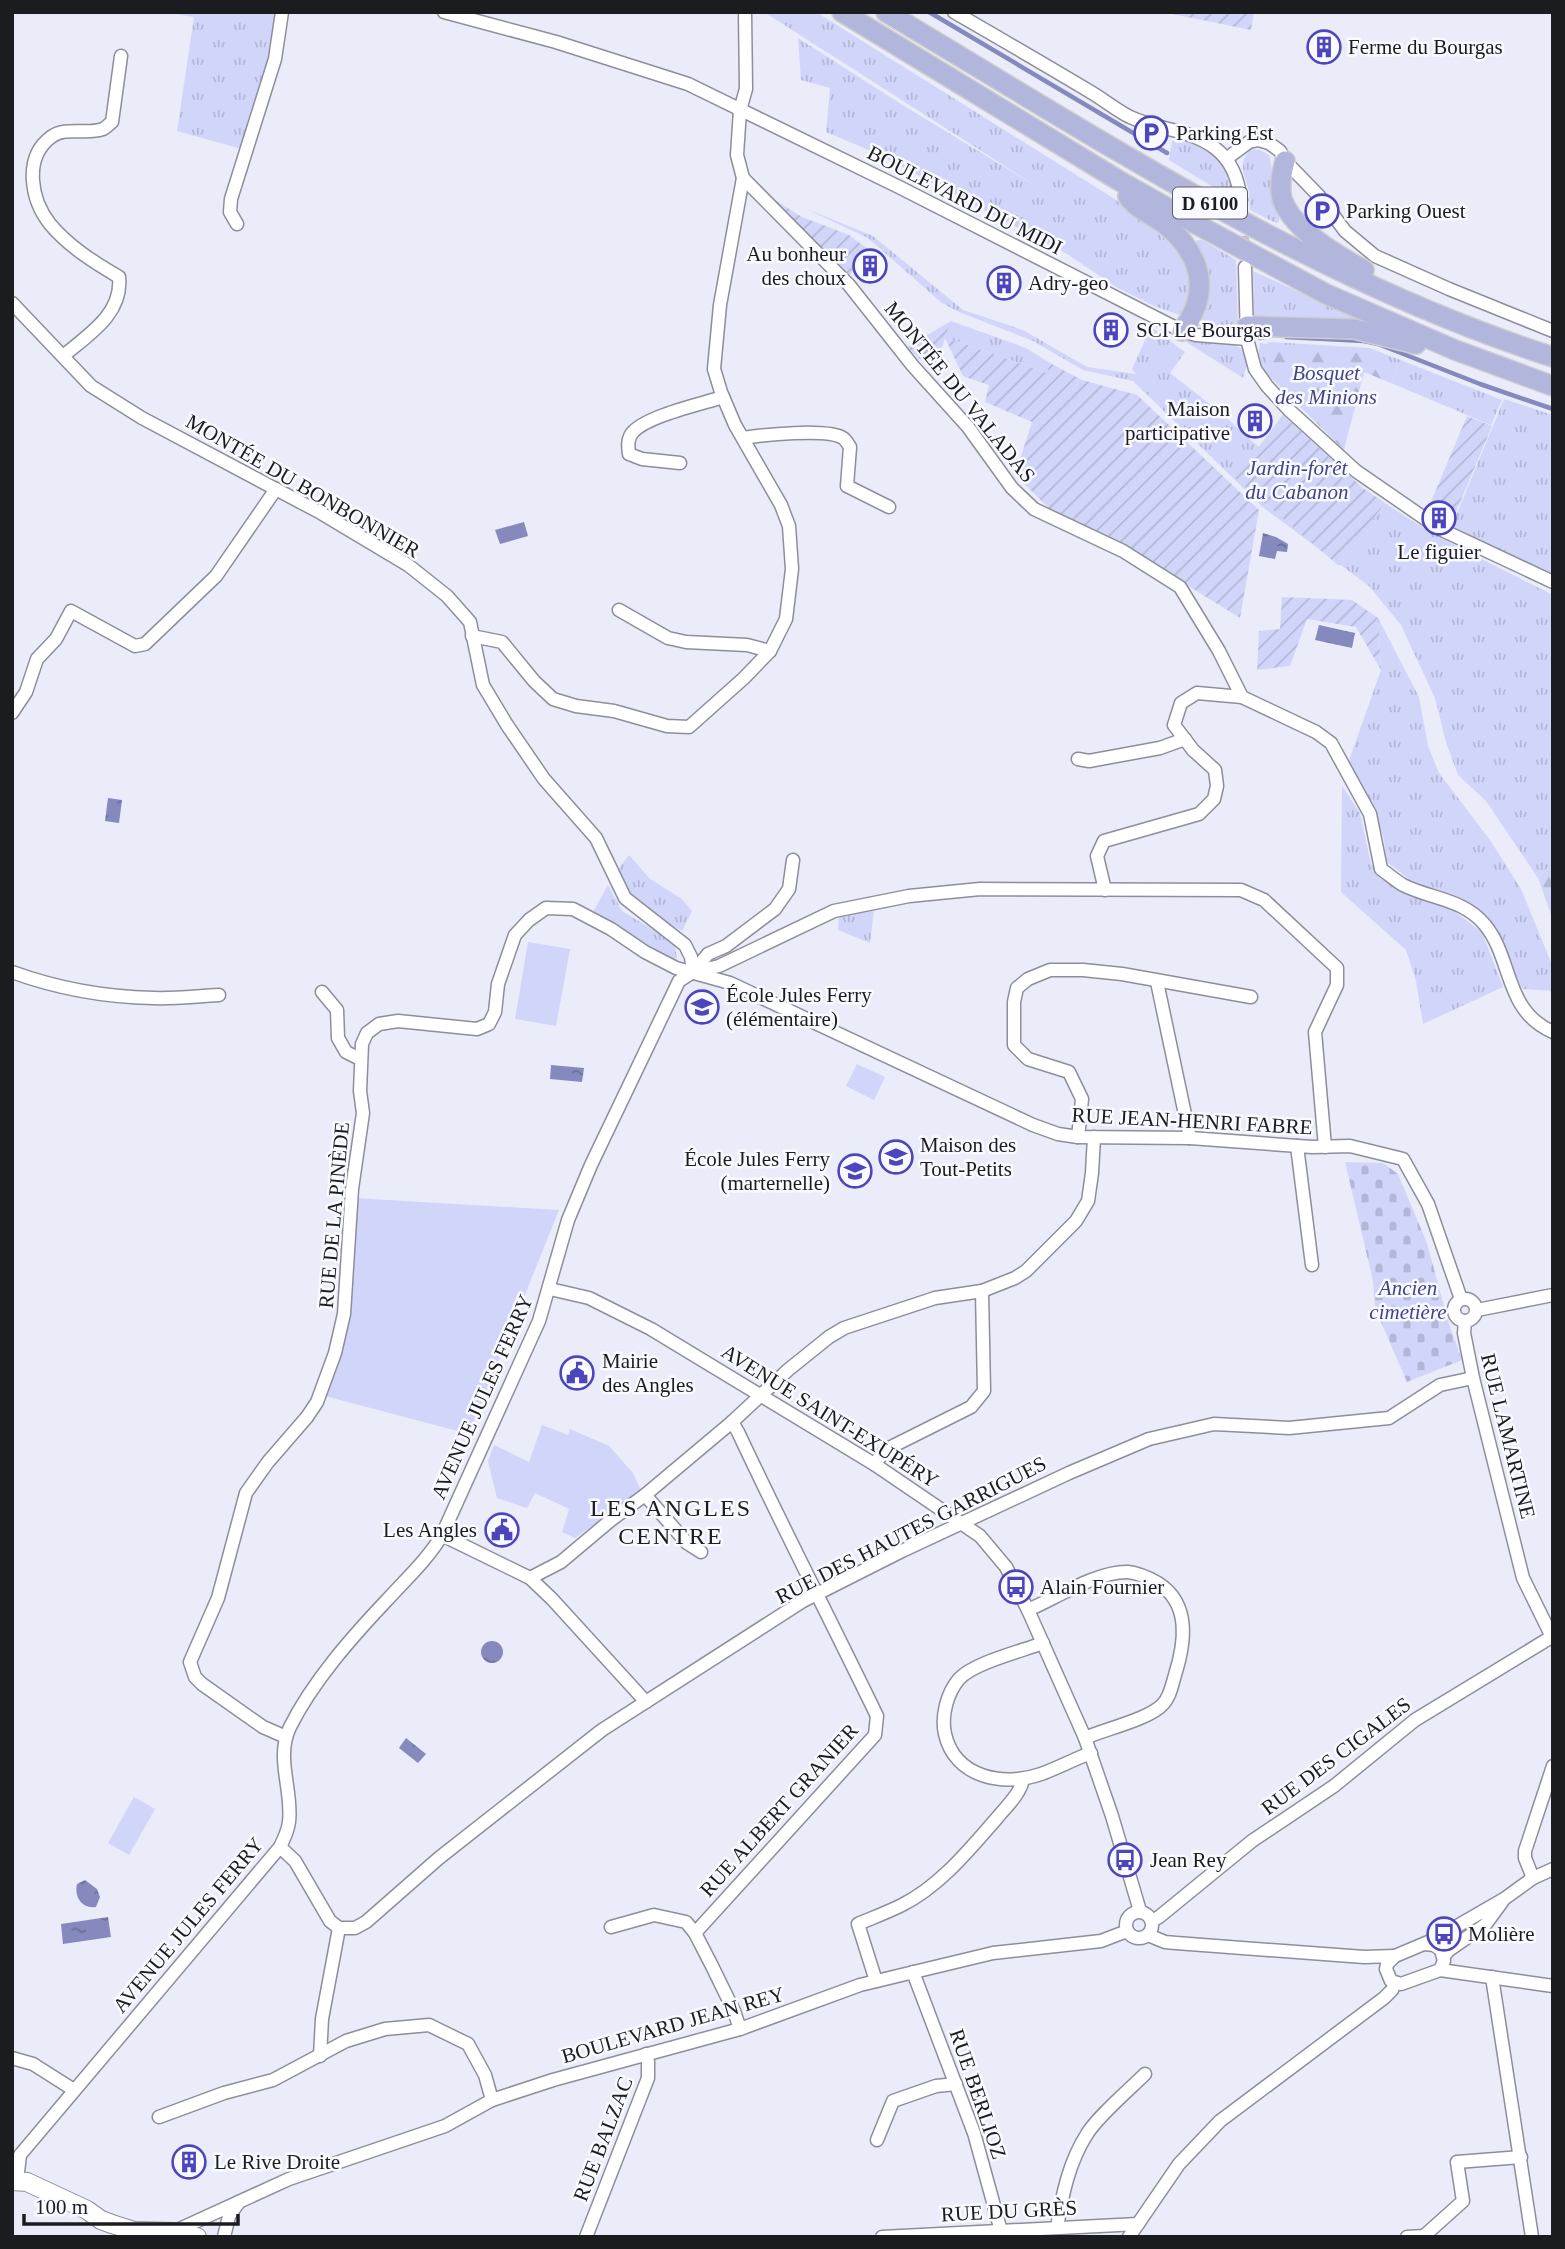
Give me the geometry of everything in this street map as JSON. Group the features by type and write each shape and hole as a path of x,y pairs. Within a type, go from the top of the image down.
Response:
{"main road":[{"name":"D 6100","path":"842,12 1118,180 1326,295 1455,350 1553,386"},
{"name":"D 6100","path":"886,12 1133,160 1334,269 1447,318 1553,356"},
{"path":"1285,161 1281,197 1299,224 1320,242 1344,260 1509,342"},
{"path":"1118,180 1133,203 1167,225 1197,265 1199,298 1189,322 1182,331"},
{"path":"1247,332 1354,329 1410,344 1455,350"},
{"path":"15,2180 27,2182 87,2210 130,2234 173,2232 197,2237"},
{"path":"101,2220 109,2237"}],"street":[{"path":"237,224 230,212 231,199 275,60 282,12"},
{"name":"BOULEVARD DU MIDI","path":"444,12 556,42 688,84 1182,331 1196,335 1247,332"},
{"path":"472,636 502,642 534,681 553,699 576,706 614,711 667,726 689,727 744,678 770,650 786,620 792,569 789,526 723,397 714,369 720,305 743,178 737,155 740,110 746,89 745,12"},
{"path":"954,12 1130,117 1200,139 1226,159 1234,171 1241,200"},
{"path":"62,356 102,324 114,307 120,287 119,277 94,262 50,225 41,209 32,182 32,169 36,153 52,136 103,129 112,122 121,56"},
{"path":"1226,159 1249,142 1258,140 1269,143 1280,151 1285,161 1319,196 1345,231 1375,256 1553,331"},
{"name":"MONTÉE DU VALADAS","path":"743,178 849,285 913,366 968,428 1012,488 1034,509 1123,551 1181,587 1242,697"},
{"path":"1245,267 1247,332 1255,369 1266,386 1289,410 1356,471 1440,529 1553,582"},
{"name":"MONTÉE DU BONBONNIER","path":"12,303 91,386 142,418 276,489 408,565 447,596 470,622 483,685 507,725 544,779 596,838 625,898 685,945 691,957 693,972"},
{"path":"680,463 642,459 629,454 628,444 632,433 652,420 723,397"},
{"path":"743,438 775,433 843,438 850,447 847,486 888,508"},
{"path":"12,713 26,692 37,659 56,639 71,611 135,646 145,643 216,576 276,489"},
{"path":"619,610 668,638 686,642 747,645 770,650"},
{"path":"1105,890 1097,856 1104,841 1199,814 1214,799 1217,786 1215,770 1174,725 1181,703 1197,693 1242,697 1316,732 1331,743 1370,814 1381,869 1403,884 1458,904 1487,926 1525,1011 1538,1026 1553,1032"},
{"path":"1078,760 1088,761 1160,748 1185,739"},
{"name":"AVENUE JULES FERRY","path":"15,2180 16,2153 74,2090 280,1847 289,1821 284,1754 286,1737 304,1703 355,1634 426,1557 442,1535 539,1321 568,1220 591,1166 678,981 693,972 708,954 726,946 775,909 789,888 793,860"},
{"path":"693,972 719,966 834,911 909,896 980,889 1241,890 1264,900 1337,968 1337,985 1315,1032 1325,1147"},
{"name":"RUE DE LA PINÈDE","path":"286,1737 262,1727 202,1684 195,1677 190,1662 218,1598 246,1493 268,1462 307,1418 317,1402 335,1353 344,1314 351,1200 363,1113 360,1059 367,1033 379,1024 398,1021 477,1029 489,1024 495,1012 498,984 514,935 546,908 573,909 611,929 645,952 668,964 693,972"},
{"path":"1078,1137 1082,1099 1069,1072 1027,1059 1014,1045 1014,1002 1017,988 1028,979 1050,970 1083,970 1122,974 1251,997"},
{"path":"12,972 43,983 79,990 153,998 219,995"},
{"name":"RUE JEAN-HENRI FABRE","path":"693,972 730,984 1033,1125 1058,1134 1078,1137 1190,1138 1297,1146 1350,1146 1403,1159 1428,1203 1461,1300"},
{"path":"1157,982 1190,1138"},
{"path":"322,992 337,1010 338,1038 346,1052 360,1059"},
{"path":"530,1578 561,1562 645,1495 829,1337 844,1328 934,1298 982,1291 1026,1271 1076,1221 1088,1201 1094,1137"},
{"path":"1297,1146 1312,1265"},
{"name":"AVENUE SAINT-EXUPÉRY","path":"550,1289 589,1298 618,1311 874,1464 980,1535 1006,1566 1085,1738 1140,1911"},
{"path":"874,1464 887,1449 971,1407 984,1391 982,1291"},
{"path":"1477,1310 1470,1299 1456,1303 1454,1309 1459,1319 1465,1321 1471,1319 1477,1310 1553,1295"},
{"name":"RUE LAMARTINE","path":"1465,1321 1464,1333 1474,1378 1523,1578 1552,1636"},
{"name":"RUE DES HAUTES GARRIGUES","path":"339,1928 355,1928 366,1922 439,1858 602,1730 817,1594 902,1551 1149,1439 1214,1424 1289,1427 1389,1418 1440,1385 1474,1378"},
{"name":"RUE ALBERT GRANIER","path":"695,1933 875,1735 877,1716 732,1422"},
{"path":"645,1495 687,1543 701,1552"},
{"path":"442,1535 530,1578 646,1702"},
{"path":"1028,1610 1109,1574 1128,1572 1147,1577 1162,1586 1178,1605 1184,1630 1182,1648 1170,1693 1164,1704 1154,1712 1085,1738"},
{"name":"RUE DES CIGALES","path":"1152,1921 1252,1841 1334,1786 1415,1720 1552,1636"},
{"path":"1043,1643 974,1668 960,1678 945,1707 943,1725 946,1739 961,1765 994,1779 1023,1779 1091,1753"},
{"path":"1532,1878 1525,1851 1553,1766"},
{"path":"876,1981 858,1924 903,1905 932,1886 967,1852 1006,1807 1023,1784 1023,1779"},
{"path":"280,1847 295,1861 330,1921 339,1928 322,2019 320,2056"},
{"path":"1148,1935 1152,1921 1147,1914 1134,1912 1126,1920 1127,1931 1137,1938 1148,1935 1165,1942 1364,1957 1395,1956 1424,1944 1504,1899 1532,1878 1553,1869"},
{"path":"1440,1970 1449,1950 1485,1925 1504,1899"},
{"path":"611,1927 654,1915 686,1922 695,1933 734,2011 740,2029"},
{"name":"BOULEVARD JEAN REY","path":"173,2232 289,2179 445,2126 492,2100 594,2067 740,2029 860,1985 993,1953 1101,1941 1127,1931"},
{"path":"1424,1944 1438,1947 1444,1956"},
{"path":"1395,1956 1386,1969 1388,1978 1395,1983 1406,1983 1440,1970 1553,1986"},
{"path":"1364,1957 1386,1969"},
{"name":"RUE BERLIOZ","path":"914,1972 974,2133 1001,2231"},
{"path":"1492,1977 1532,2237"},
{"path":"1129,2237 1179,2164 1220,2121 1384,1997 1395,1983"},
{"path":"159,2117 224,2093 274,2080 346,2041 385,2029 429,2025 468,2043 485,2075 492,2100"},
{"name":"RUE BALZAC","path":"586,2237 648,2078 646,2054"},
{"path":"12,2058 33,2064 74,2090"},
{"path":"1057,2228 1063,2190 1088,2132 1145,2074"},
{"path":"877,2140 893,2101 936,2086 956,2084"},
{"path":"1407,2237 1424,2236 1462,2201 1457,2162 1521,2157"},
{"path":"224,2237 229,2216 242,2199"},
{"name":"RUE DU GRÈS","path":"882,2237 1138,2224"}],"green space":[{"path":"163,12 277,12 271,59 245,150 177,131 194,17"},
{"path":"764,12 816,12 1134,213 1174,249 1190,276 1191,289 1180,315 1154,306 1116,287 1067,254 878,154 826,132 830,88 801,80 798,38 1039,188"},
{"path":"1163,12 1254,12 1251,30"},
{"path":"1182,139 1202,147 1220,160 1231,178 1234,200 1169,160 1172,141"},
{"path":"1252,149 1269,155 1279,222 1250,210 1243,164"},
{"path":"770,197 802,217 849,235 869,250 849,276"},
{"path":"804,208 873,236 963,310 1023,330 1087,367 1136,374 1132,369 1151,327 1185,352 1170,373 1220,412 1328,510 1372,520 1385,503 1446,540 1553,595 1553,862 1538,878 1486,801 1458,775 1435,698 1401,625 1369,586 1264,508 1133,381 1083,370 1033,341 959,312 942,303 868,238"},
{"path":"1197,240 1202,240 1236,260 1238,327 1233,330 1214,331 1199,326 1197,322 1193,246"},
{"path":"1253,271 1369,324 1254,317"},
{"path":"951,321 1026,348 1050,363 1047,373 945,337"},
{"path":"951,321 945,337 1047,373 1050,363 1082,380 1137,395 1259,510 1240,618 1116,541 1051,510 1015,475 1032,422 985,402 989,385 963,376 945,338 934,372 907,347"},
{"path":"1172,333 1208,343 1230,343 1242,349 1248,361 1243,378"},
{"path":"1260,343 1370,348 1502,400 1491,425 1391,383 1397,366 1268,351 1266,373 1260,362 1259,351"},
{"name":"Bosquet des Minions","path":"1303,348 1369,354 1397,366 1391,383 1364,372 1344,450 1266,373 1268,351"},
{"path":"1504,399 1553,415 1553,576 1451,528"},
{"name":"Jardin-forêt du Cabanon","path":"1283,415 1363,488 1385,503 1339,566 1235,478"},
{"path":"1467,416 1492,426 1451,524 1426,514"},
{"path":"1282,597 1352,600 1378,618 1381,670 1356,627 1307,619 1290,666 1257,670 1259,631 1280,629"},
{"path":"1378,618 1419,697 1428,746 1439,773 1490,840 1521,889 1552,965 1553,991 1523,989 1473,904 1410,880 1386,861 1384,839 1370,801 1346,769 1381,670"},
{"path":"1342,786 1360,813 1371,864 1387,881 1411,896 1454,911 1482,932 1503,987 1423,1024 1416,981 1406,950 1341,892"},
{"path":"629,855 650,879 682,899 692,911 682,931 660,919 631,897 615,873"},
{"path":"1553,862 1553,920 1538,878"},
{"path":"608,885 622,911 675,943 677,962 593,912"},
{"path":"874,910 870,943 838,930 839,914"},
{"path":"528,942 570,949 556,1026 515,1019"},
{"path":"857,1064 885,1077 874,1100 846,1086"},
{"name":"Ancien cimetière","path":"1345,1162 1383,1163 1398,1174 1427,1243 1448,1321 1462,1360 1407,1382 1375,1308 1373,1281"},
{"path":"354,1198 559,1210 469,1434 325,1396 350,1313"},
{"path":"542,1425 568,1435 570,1429 609,1446 633,1473 641,1491 575,1538 562,1532 569,1509 535,1493 527,1508 497,1498 488,1461 494,1445 529,1462"},
{"path":"134,1797 155,1809 129,1855 108,1843"}],"water":[{"path":"524,522 528,536 500,544 495,530"},
{"path":"1263,533 1288,544 1287,552 1277,551 1275,559 1259,556"},
{"path":"1319,625 1355,633 1352,648 1315,640"},
{"path":"108,798 122,800 119,823 105,821"},
{"path":"551,1065 584,1068 582,1082 550,1079"},
{"path":"492,1641 502,1648 503,1652 496,1662 492,1663 482,1656 481,1652 488,1642"},
{"path":"406,1738 426,1754 418,1763 399,1748"},
{"path":"85,1880 97,1889 100,1897 96,1907 83,1904 78,1898 77,1884"},
{"path":"108,1917 111,1937 63,1944 61,1924"}],"waterway":[{"path":"929,12 1167,153"},
{"path":"1260,338 1270,336"},
{"path":"1286,337 1378,344 1553,409"}],"tunnel":[{"path":"1241,200 1244,255"}],"place":[{"name":"Ferme du Bourgas","path":"1324,47"},
{"name":"Parking Est","path":"1151,133"},
{"name":"Parking Ouest","path":"1322,211"},
{"name":"Au bonheur des choux","path":"870,266"},
{"name":"Adry-geo","path":"1004,283"},
{"name":"SCI Le Bourgas","path":"1111,330"},
{"name":"Maison participative","path":"1255,421"},
{"name":"Le figuier","path":"1439,518"},
{"name":"École Jules Ferry (élémentaire)","path":"702,1007"},
{"name":"Maison des Tout-Petits","path":"896,1157"},
{"name":"École Jules Ferry (marternelle)","path":"855,1171"},
{"name":"Mairie des Angles","path":"577,1373"},
{"name":"Les Angles","path":"502,1530"},
{"name":"Alain Fournier","path":"1016,1587"},
{"name":"Jean Rey","path":"1125,1860"},
{"name":"Molière","path":"1444,1934"},
{"name":"Le Rive Droite","path":"189,2162"}],"district":[{"name":"LES ANGLES CENTRE","path":"671,1522"}]}
